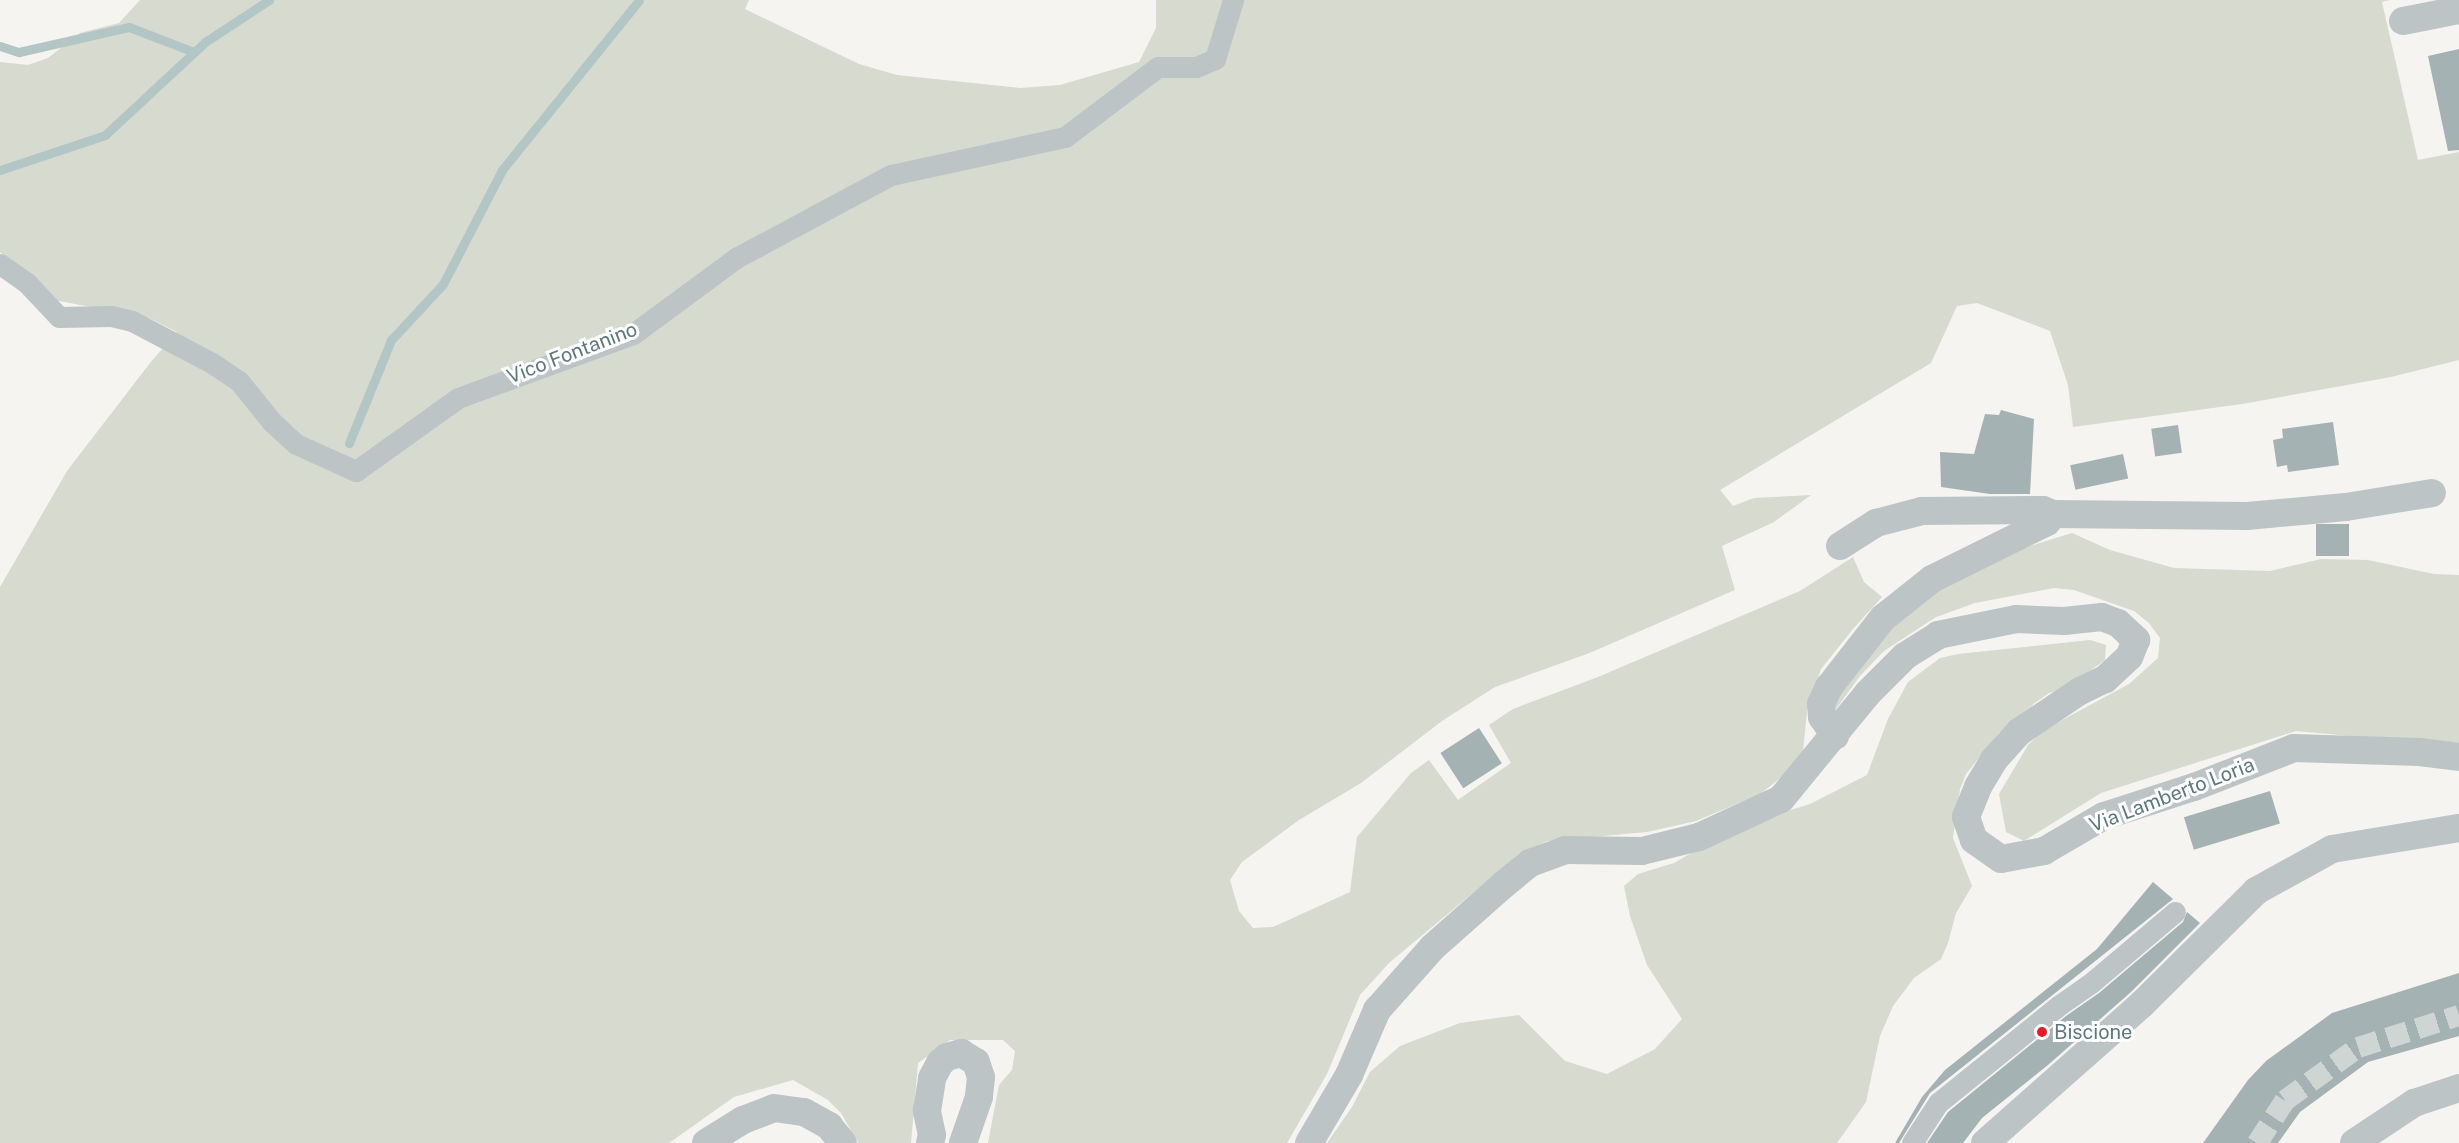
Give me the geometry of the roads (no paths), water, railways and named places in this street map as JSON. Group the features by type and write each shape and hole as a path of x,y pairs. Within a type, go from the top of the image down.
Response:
{"street":[{"name":"Vico Fontanino","path":"0,264 26,282 58,317 111,316 132,321 212,363 239,381 271,421 296,444 356,471 458,398 633,334 736,258 891,176 1065,137 1158,67 1196,67 1215,59 1233,0"},
{"path":"2403,21 2459,9"},
{"path":"1840,546 1876,523 1922,511 2043,510 2053,514 2247,516 2346,507 2432,493"},
{"path":"1835,736 1822,717 1821,704 1829,687 1882,618 1932,579 2047,522 2053,514"},
{"name":"Via Lamberto Loria","path":"1309,1143 1349,1075 1377,1010 1433,947 1530,863 1565,850 1642,851 1699,837 1781,799 1869,693 1905,656 1938,635 2016,619 2064,621 2102,617 2118,623 2136,640 2129,657 2105,679 2080,691 2019,732 1994,760 1977,787 1966,817 1974,840 2001,859 2044,851 2104,816 2194,787 2294,748 2419,752 2459,757"},
{"path":"1985,1143 2142,1004 2256,891 2332,849 2459,828"},
{"path":"1912,1143 1938,1102 2058,1006 2091,983 2175,912"},
{"path":"930,1143 932,1135 927,1111 932,1078 940,1063 948,1057 961,1053 976,1062 981,1077 979,1097 963,1143"},
{"path":"2354,1143 2414,1104 2459,1088"},
{"path":"706,1143 743,1120 774,1108 804,1112 829,1126 843,1143"}],"waterway":[{"path":"0,170 105,135 205,42 269,0"},
{"path":"349,443 391,340 443,284 502,170 639,0"},
{"path":"0,46 19,52 129,27 194,52"}],"tunnel":[{"path":"2257,1143 2285,1100 2358,1047 2459,1015"}],"place":[{"name":"Biscione","path":"2042,1032"}]}
